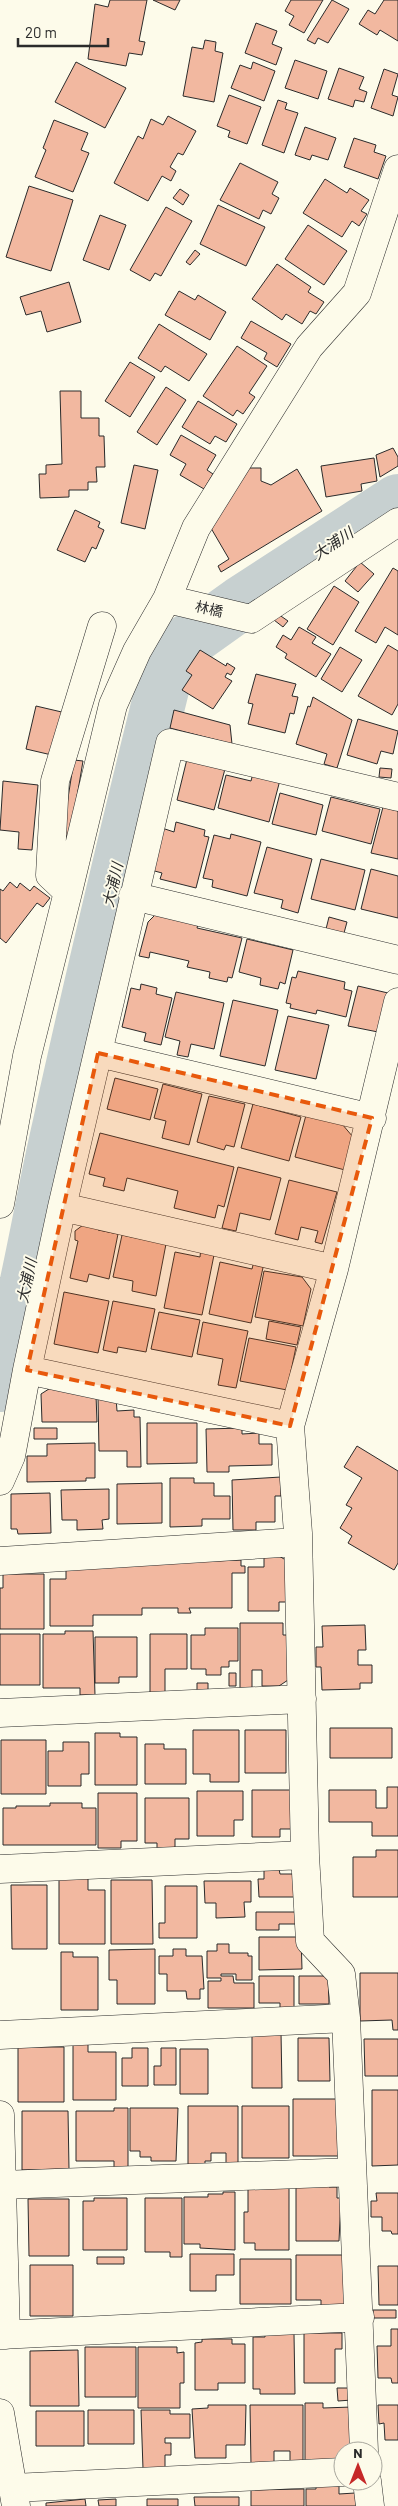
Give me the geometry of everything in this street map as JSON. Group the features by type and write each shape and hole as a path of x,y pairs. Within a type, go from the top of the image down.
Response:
{"main road":[{"path":"0,1204 28,1056 113,705 137,650 167,599 196,528 309,347 357,293 398,169"},
{"name":"林橋","path":"167,599 250,619 398,522"},
{"path":"68,892 50,874 55,781 102,626"},
{"path":"0,1481 11,1456 27,1370 62,1207 170,743 398,797"},
{"path":"133,896 398,960"},
{"path":"364,2441 346,2018 341,1974 310,1941 305,1855 296,1484 290,1426 334,1269 372,1118 398,1002"},
{"path":"98,1053 372,1118"},
{"path":"62,1207 334,1269"},
{"path":"27,1370 290,1426"},
{"path":"0,1560 297,1542"},
{"path":"0,1713 302,1699"},
{"path":"0,1869 305,1855"},
{"path":"0,2035 346,2018"},
{"path":"0,2115 3,2335 360,2317"},
{"path":"2,2185 352,2172"},
{"path":"0,2413 10,2488 333,2472"},
{"path":"368,2491 370,2506"}],"highlighted area":[{"path":"98,1053 372,1118 290,1426 27,1370"}],"water":[{"path":"0,1278 33,1282 0,1409"}],"building":[{"path":"110,0 147,0 139,41 145,42 142,55 129,53 126,66 88,59 95,4 108,7"},
{"path":"153,0 180,0 175,10"},
{"path":"291,0 323,0 304,33 289,25 294,16 285,11"},
{"path":"332,0 349,9 328,43 318,38 315,44 307,40"},
{"path":"384,0 398,0 398,41 380,30 377,35 359,24 368,10 375,14"},
{"path":"256,23 277,31 272,44 282,48 276,65 245,53"},
{"path":"205,40 216,42 215,51 223,53 214,102 183,96 192,47 203,49"},
{"path":"295,60 327,71 318,99 285,88"},
{"path":"76,62 126,88 105,128 55,102"},
{"path":"253,62 275,71 264,101 231,88 240,65 251,69"},
{"path":"339,68 364,77 359,89 367,92 364,102 355,100 353,107 328,99"},
{"path":"384,69 398,74 392,95 398,97 393,116 371,108"},
{"path":"229,95 261,107 247,144 228,137 230,131 217,126"},
{"path":"278,100 287,103 285,109 298,113 284,153 262,145"},
{"path":"168,116 196,131 183,155 178,153 170,167 176,171 171,181 162,176 148,201 114,183 138,136 143,139 151,119 163,125"},
{"path":"54,120 88,133 81,150 89,153 73,192 35,177 46,150 43,148"},
{"path":"305,127 336,138 328,160 312,155 310,160 295,155"},
{"path":"354,138 376,145 374,152 386,156 378,179 344,167"},
{"path":"240,163 278,182 272,194 279,198 271,214 263,210 259,219 220,200"},
{"path":"325,179 347,193 350,188 369,200 361,211 367,214 359,226 352,221 342,237 303,213"},
{"path":"29,186 73,200 51,271 6,257"},
{"path":"180,189 189,195 183,205 173,198"},
{"path":"218,205 265,227 246,266 200,244"},
{"path":"166,207 192,221 161,276 155,273 150,281 130,270"},
{"path":"100,215 126,225 109,270 83,260"},
{"path":"308,225 347,251 324,285 285,259"},
{"path":"195,250 200,254 190,265 186,262"},
{"path":"277,264 311,287 308,292 324,302 316,314 310,311 302,324 286,314 282,320 252,299"},
{"path":"69,282 81,322 47,332 41,311 26,315 20,297"},
{"path":"179,291 195,300 198,295 226,312 210,340 165,315"},
{"path":"251,321 291,344 277,367 264,359 267,353 241,338"},
{"path":"159,324 207,354 189,381 165,366 161,372 138,358"},
{"path":"237,346 267,366 249,393 255,397 243,414 237,410 233,416 203,396"},
{"path":"130,362 155,377 130,417 105,401"},
{"path":"166,387 186,400 157,445 137,432"},
{"path":"60,391 81,391 81,418 99,418 99,436 104,436 105,467 96,467 97,482 88,482 88,490 69,490 69,497 40,498 39,474 46,474 46,465 62,464"},
{"path":"198,401 237,424 226,442 215,436 210,444 182,427"},
{"path":"181,435 216,455 207,470 213,474 204,489 180,475 186,464 170,455"},
{"path":"393,448 398,457 398,466 380,477 376,455"},
{"path":"374,458 377,481 361,484 362,491 326,497 321,466"},
{"path":"134,465 158,470 145,529 121,523"},
{"path":"245,468 261,468 261,481 271,485 297,469 322,511 221,572 218,566 229,559 208,523"},
{"path":"75,510 100,522 98,527 104,530 96,549 92,547 85,562 57,550"},
{"path":"360,562 374,574 358,592 345,581"},
{"path":"393,568 398,571 398,635 385,627 376,643 355,631"},
{"path":"334,586 359,602 333,645 307,629"},
{"path":"278,614 288,621 283,627 274,620"},
{"path":"299,627 316,637 312,643 331,654 316,677 285,658 287,654 276,647 283,635 291,640"},
{"path":"388,645 398,651 398,704 392,715 358,696"},
{"path":"340,647 362,660 342,692 321,679"},
{"path":"200,650 226,666 227,663 235,668 231,675 227,673 225,677 232,681 213,709 182,690 192,675 186,671"},
{"path":"256,674 296,684 292,696 298,697 294,714 290,713 285,733 248,724 253,704 248,703"},
{"path":"313,697 352,720 337,768 324,764 327,754 296,744 308,706 310,707"},
{"path":"36,706 66,713 56,756 26,749"},
{"path":"174,710 230,725 232,744 170,728"},
{"path":"358,719 398,731 393,754 381,751 377,764 347,755"},
{"path":"187,759 225,769 214,810 177,800"},
{"path":"74,760 83,761 67,856 59,855"},
{"path":"380,768 392,769 391,778 379,777"},
{"path":"253,773 280,780 269,822 218,808 226,775 251,781"},
{"path":"3,781 38,785 32,850 18,849 19,832 0,830"},
{"path":"280,793 323,805 316,835 272,824"},
{"path":"331,797 380,809 371,844 322,831"},
{"path":"383,807 398,811 398,859 371,853"},
{"path":"176,822 205,830 204,836 209,837 196,888 160,879 162,873 151,870 162,828 174,832"},
{"path":"231,834 261,842 247,896 212,887 213,880 203,878 214,835 230,839"},
{"path":"267,847 312,859 298,913 281,908 283,900 254,893"},
{"path":"321,859 365,870 355,910 311,899"},
{"path":"371,869 398,876 398,918 361,909"},
{"path":"10,882 17,888 20,883 30,891 34,886 50,898 43,907 37,903 6,943 0,938 0,889 3,891"},
{"path":"156,914 198,924 197,928 242,938 232,978 228,977 227,982 209,978 210,972 187,967 189,961 150,952 149,958 139,956 148,922"},
{"path":"329,917 347,922 344,933 326,929"},
{"path":"247,939 293,950 285,984 280,982 278,989 260,985 261,978 239,972"},
{"path":"298,971 345,982 344,989 352,991 346,1017 317,1010 316,1014 290,1008 291,1004 286,1003 292,977 296,978"},
{"path":"141,984 157,988 156,994 172,998 161,1045 144,1041 146,1033 122,1027 131,988 140,990"},
{"path":"358,986 388,993 378,1032 348,1026"},
{"path":"176,992 224,1003 214,1049 191,1044 188,1057 177,1055 180,1041 165,1037"},
{"path":"233,1000 278,1010 265,1066 220,1056"},
{"path":"288,1016 329,1025 316,1079 275,1070"},
{"path":"115,1078 158,1089 150,1120 107,1109"},
{"path":"163,1084 202,1094 189,1145 162,1138 166,1121 154,1118"},
{"path":"209,1096 245,1104 234,1147 226,1145 224,1150 197,1142"},
{"path":"253,1104 301,1117 289,1161 241,1148"},
{"path":"306,1115 342,1124 353,1137 345,1170 295,1157"},
{"path":"100,1133 234,1167 224,1207 218,1205 215,1218 174,1208 178,1191 127,1178 124,1191 103,1186 105,1178 89,1174"},
{"path":"238,1167 281,1178 270,1220 240,1213 236,1231 222,1228"},
{"path":"289,1180 337,1192 322,1244 315,1242 318,1231 301,1227 298,1240 275,1234"},
{"path":"87,1222 100,1225 98,1230 118,1234 109,1279 89,1274 87,1282 70,1278 78,1241 75,1240 75,1231"},
{"path":"122,1235 166,1244 156,1296 132,1291 133,1281 113,1277"},
{"path":"201,1247 215,1250 202,1315 164,1308 175,1252 200,1257"},
{"path":"254,1261 264,1263 251,1323 209,1314 220,1262 252,1269"},
{"path":"264,1271 302,1277 311,1289 303,1326 255,1317"},
{"path":"64,1292 109,1301 98,1353 54,1344"},
{"path":"113,1301 155,1309 146,1352 118,1347 117,1353 103,1350"},
{"path":"159,1312 200,1320 192,1357 151,1349"},
{"path":"269,1321 301,1327 297,1345 266,1339"},
{"path":"203,1322 248,1331 236,1388 218,1385 223,1359 197,1354"},
{"path":"249,1338 296,1347 287,1390 240,1381"},
{"path":"52,1387 96,1395 97,1422 42,1422 41,1394"},
{"path":"98,1397 116,1397 117,1411 134,1410 134,1417 140,1417 141,1467 127,1467 127,1451 99,1451"},
{"path":"147,1423 197,1423 197,1463 147,1464"},
{"path":"34,1428 57,1428 57,1439 34,1439"},
{"path":"242,1428 242,1434 259,1433 259,1444 272,1444 272,1465 229,1466 229,1472 207,1472 206,1429"},
{"path":"95,1443 95,1478 86,1478 86,1481 27,1482 27,1456 47,1456 47,1444"},
{"path":"357,1446 398,1471 398,1563 394,1570 348,1543 352,1536 340,1528 352,1508 346,1505 362,1478 344,1467"},
{"path":"281,1477 281,1496 275,1496 275,1522 256,1522 256,1530 233,1530 232,1480"},
{"path":"170,1478 194,1478 194,1483 214,1483 214,1496 230,1496 230,1519 202,1519 202,1526 170,1527"},
{"path":"162,1483 162,1523 117,1524 117,1484"},
{"path":"109,1489 109,1519 102,1520 103,1529 77,1530 77,1520 62,1520 61,1490"},
{"path":"50,1493 51,1533 18,1534 17,1529 11,1529 11,1494"},
{"path":"264,1556 279,1556 289,1562 289,1602 279,1602 279,1611 248,1611 248,1567 264,1567"},
{"path":"241,1560 241,1566 245,1566 245,1573 232,1573 232,1608 189,1608 191,1613 178,1613 178,1608 142,1608 142,1615 93,1615 93,1626 50,1626 50,1579 66,1579 66,1566"},
{"path":"3,1574 44,1574 44,1629 0,1629 0,1588 3,1588"},
{"path":"240,1623 283,1623 283,1635 288,1635 288,1680 279,1686 262,1686 262,1670 252,1670 252,1688 240,1688"},
{"path":"365,1625 366,1650 358,1650 358,1665 372,1665 372,1683 360,1683 360,1689 322,1690 321,1667 316,1667 316,1647 323,1647 322,1626"},
{"path":"205,1628 238,1628 238,1661 229,1661 229,1667 221,1667 221,1675 206,1675 206,1669 191,1669 191,1635 205,1635"},
{"path":"65,1631 93,1631 95,1695 80,1695 80,1688 43,1688 43,1634 65,1634"},
{"path":"0,1634 40,1634 40,1685 0,1685"},
{"path":"150,1634 187,1634 187,1669 165,1669 165,1695 150,1695"},
{"path":"95,1637 137,1637 137,1677 119,1677 119,1683 95,1683"},
{"path":"229,1673 236,1673 236,1686 229,1686"},
{"path":"197,1683 208,1683 208,1691 197,1691"},
{"path":"330,1728 392,1728 392,1758 330,1758"},
{"path":"193,1730 239,1730 239,1782 210,1782 210,1774 193,1774"},
{"path":"245,1730 286,1730 286,1773 245,1773"},
{"path":"95,1733 120,1733 120,1737 137,1737 137,1785 95,1785"},
{"path":"1,1740 46,1740 46,1794 1,1794"},
{"path":"63,1742 89,1742 89,1774 81,1774 81,1786 48,1786 48,1751 63,1751"},
{"path":"145,1744 164,1744 164,1749 186,1749 186,1784 145,1784"},
{"path":"387,1787 398,1787 398,1836 372,1836 372,1822 329,1822 329,1790 376,1790 376,1808 387,1808"},
{"path":"252,1790 293,1790 293,1829 280,1829 280,1837 252,1837"},
{"path":"197,1791 243,1791 243,1820 234,1820 234,1836 197,1836"},
{"path":"98,1793 137,1793 137,1841 121,1841 121,1848 98,1848"},
{"path":"145,1798 189,1798 189,1839 175,1839 175,1848 157,1848 157,1843 145,1843"},
{"path":"50,1803 82,1803 82,1808 96,1808 96,1845 3,1845 3,1808 50,1806"},
{"path":"376,1850 398,1850 398,1897 353,1897 353,1857 376,1857"},
{"path":"264,1869 279,1869 280,1874 296,1874 296,1897 259,1897 258,1879 264,1879"},
{"path":"59,1878 88,1878 88,1890 105,1890 105,1944 59,1944"},
{"path":"111,1880 152,1880 153,1944 111,1944"},
{"path":"204,1881 251,1881 251,1902 244,1902 245,1917 216,1918 216,1903 205,1903"},
{"path":"11,1885 47,1885 47,1949 12,1949"},
{"path":"165,1886 197,1886 197,1938 159,1938 159,1923 165,1923"},
{"path":"256,1912 297,1912 297,1924 279,1924 279,1930 256,1930"},
{"path":"259,1937 301,1937 302,1969 259,1970"},
{"path":"217,1944 229,1944 229,1953 248,1953 248,1956 252,1956 252,1980 236,1980 236,1974 221,1974 221,1976 233,1976 234,1983 254,1983 254,2008 208,2008 208,1981 221,1981 221,1978 207,1978 207,1951 217,1951"},
{"path":"155,1949 155,2004 117,2004 117,1980 109,1980 109,1950"},
{"path":"173,1949 186,1949 186,1956 202,1956 204,1989 200,1989 200,1999 187,1999 186,1991 167,1991 167,1974 159,1974 159,1956 173,1956"},
{"path":"61,1952 73,1952 73,1957 98,1957 98,2010 61,2010"},
{"path":"360,1973 398,1973 398,2030 393,2030 392,2020 360,2021"},
{"path":"259,1976 294,1976 294,2008 280,2008 280,2003 259,2003"},
{"path":"299,1976 328,1976 329,2004 299,2004"},
{"path":"281,2032 282,2088 252,2088 252,2033"},
{"path":"298,2038 329,2038 330,2081 298,2081"},
{"path":"73,2039 88,2039 88,2052 116,2052 116,2100 73,2100"},
{"path":"364,2039 398,2039 398,2076 365,2076"},
{"path":"18,2047 64,2047 64,2102 18,2102"},
{"path":"132,2048 148,2048 148,2086 122,2086 122,2058 132,2058"},
{"path":"161,2048 176,2048 176,2085 154,2085 154,2066 161,2066"},
{"path":"180,2049 208,2049 208,2094 180,2094"},
{"path":"372,2090 398,2090 398,2165 372,2166"},
{"path":"293,2099 338,2099 338,2156 293,2156"},
{"path":"188,2106 238,2106 238,2163 226,2163 226,2153 211,2153 211,2161 205,2161 205,2165 188,2165"},
{"path":"242,2106 289,2106 289,2158 242,2158"},
{"path":"114,2108 128,2108 128,2170 114,2170 114,2161 76,2161 76,2111 114,2111"},
{"path":"130,2108 178,2108 176,2161 151,2161 151,2157 140,2157 140,2151 130,2151"},
{"path":"22,2111 68,2111 69,2169 22,2170"},
{"path":"296,2183 329,2183 329,2187 337,2187 337,2198 341,2198 339,2241 296,2241"},
{"path":"248,2186 289,2186 289,2250 255,2250 255,2243 244,2243 244,2212 248,2212"},
{"path":"223,2192 235,2192 235,2250 200,2248 200,2244 184,2244 184,2197 208,2197 208,2194 223,2194"},
{"path":"376,2193 398,2193 398,2234 392,2234 391,2231 382,2231 382,2217 371,2217 371,2201 377,2201"},
{"path":"94,2198 127,2198 127,2250 83,2250 83,2201 94,2201"},
{"path":"145,2198 182,2198 182,2257 170,2257 170,2252 145,2252"},
{"path":"28,2199 69,2199 69,2256 29,2256"},
{"path":"190,2254 234,2254 234,2275 216,2275 216,2291 190,2291"},
{"path":"296,2255 346,2255 347,2308 321,2308 321,2300 296,2300"},
{"path":"97,2257 124,2257 124,2264 97,2264"},
{"path":"240,2259 291,2259 291,2304 240,2304"},
{"path":"30,2265 73,2265 73,2316 30,2316"},
{"path":"378,2266 398,2266 398,2305 379,2305"},
{"path":"373,2310 396,2310 396,2318 373,2318"},
{"path":"391,2329 398,2329 398,2383 392,2383 391,2378 378,2378 377,2346 391,2346"},
{"path":"304,2333 342,2333 342,2349 335,2349 335,2383 304,2383"},
{"path":"265,2334 294,2334 295,2394 260,2394 260,2389 253,2389 253,2337 265,2337"},
{"path":"202,2339 232,2339 232,2344 245,2344 245,2383 218,2383 218,2390 195,2390 195,2343 202,2342"},
{"path":"85,2347 136,2347 136,2397 85,2397"},
{"path":"138,2347 177,2347 177,2353 184,2352 184,2383 180,2383 180,2408 138,2408"},
{"path":"78,2350 79,2406 30,2406 30,2351"},
{"path":"337,2388 352,2388 352,2400 338,2401"},
{"path":"305,2403 323,2403 323,2408 352,2407 352,2441 333,2441 333,2462 305,2462"},
{"path":"208,2405 246,2405 245,2445 226,2445 226,2458 195,2458 192,2409 208,2408"},
{"path":"250,2405 303,2405 303,2462 290,2462 290,2451 274,2451 274,2465 251,2465"},
{"path":"378,2405 398,2405 398,2440 385,2440 384,2423 379,2424"},
{"path":"88,2410 134,2410 134,2444 88,2444"},
{"path":"141,2410 170,2410 170,2414 190,2414 190,2438 165,2438 165,2443 171,2443 171,2455 165,2455 165,2469 143,2469"},
{"path":"36,2411 84,2411 84,2446 36,2446"},
{"path":"316,2486 333,2486 333,2491 339,2491 339,2494 355,2493 356,2506 306,2506 306,2489 316,2489"},
{"path":"304,2489 304,2506 251,2506 251,2490"},
{"path":"194,2497 239,2497 239,2506 195,2506"},
{"path":"85,2499 86,2506 46,2506 46,2503"},
{"path":"116,2499 116,2506 99,2506 98,2500"},
{"path":"147,2499 178,2499 178,2506 147,2506"}],"waterway":[{"name":"大浦川","path":"0,1385 18,1321 86,1008 171,653 241,603 398,501"}]}
